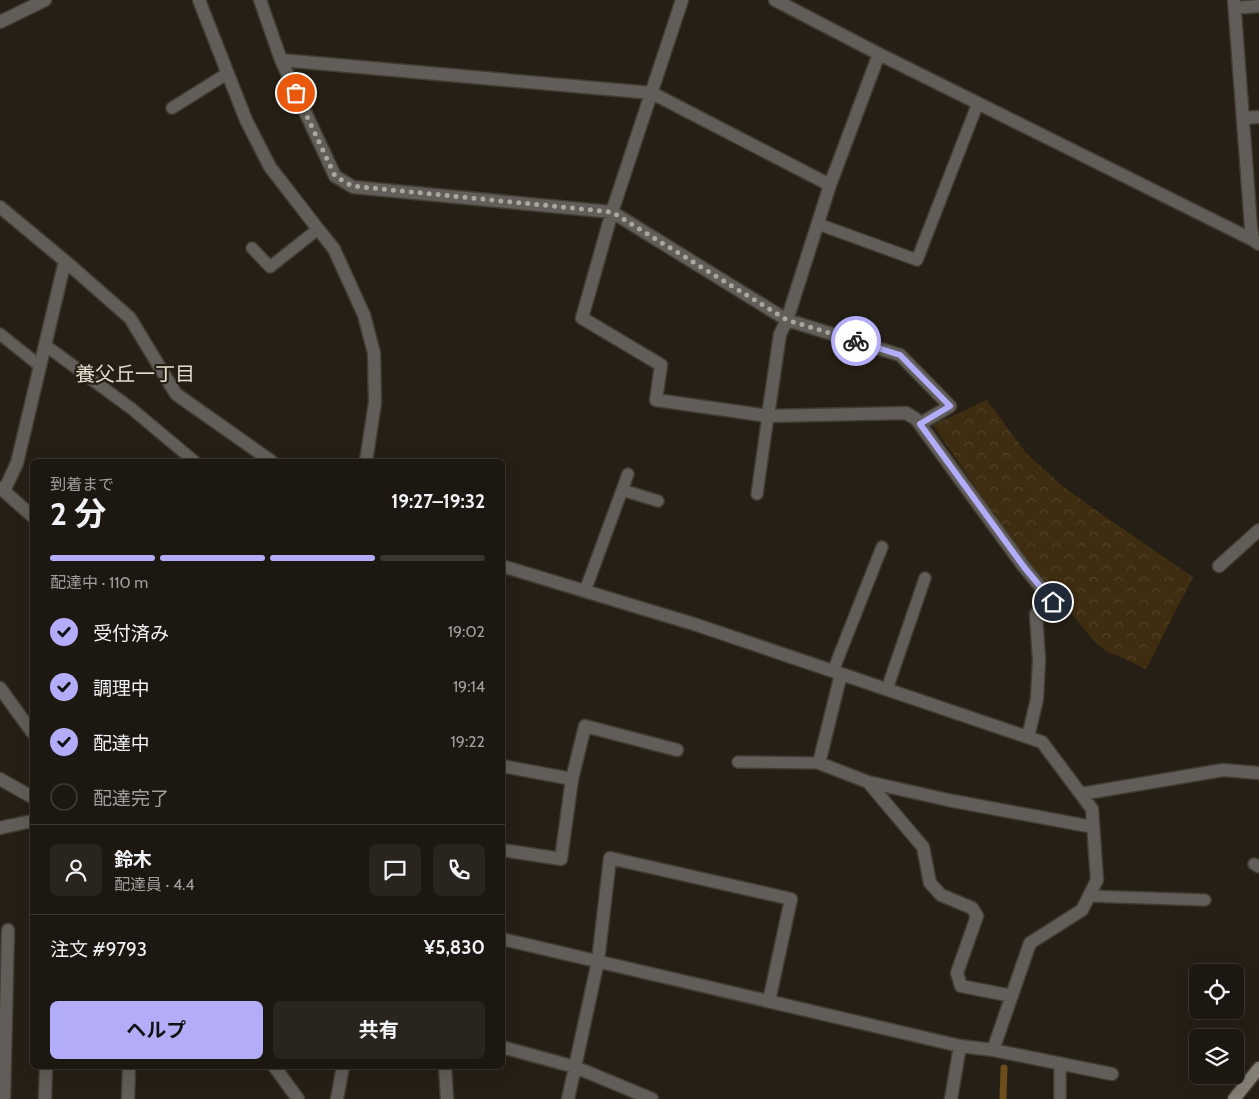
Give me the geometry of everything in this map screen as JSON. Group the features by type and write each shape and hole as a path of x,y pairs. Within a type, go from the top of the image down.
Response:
{"street":[{"path":"0,22 45,0"},
{"path":"199,0 246,120 270,167 334,248 364,315 374,353 375,403 366,459"},
{"path":"260,0 281,60 335,176 352,186 612,212 787,320 900,355 950,406 920,424"},
{"path":"682,0 612,212 582,318 661,364 656,400 768,416 906,413 916,419 1024,567 1053,602 1036,614 1039,660 1037,698 1028,737"},
{"path":"776,0 879,54 1256,242"},
{"path":"1256,242 1243,118 1235,4 1259,6"},
{"path":"768,416 780,334 787,320 830,185 879,54"},
{"path":"281,60 652,93 830,185"},
{"path":"1243,118 1259,117"},
{"path":"0,206 130,318 176,394 268,459"},
{"path":"30,514 2,489 17,463 65,261"},
{"path":"1220,566 1259,530"},
{"path":"505,567 697,625 1042,742 1092,809 1097,880 1082,910 1030,943 993,1050"},
{"path":"837,672 819,763 868,782 948,800 1094,827"},
{"path":"0,688 30,729"},
{"path":"505,850 561,859 572,779 585,726 677,750"},
{"path":"505,767 572,779"},
{"path":"1081,794 1223,770 1259,772"},
{"path":"0,779 30,796"},
{"path":"868,782 923,847 930,883 941,895 972,908 978,916 957,973 961,986 1012,996"},
{"path":"0,828 30,821"},
{"path":"568,1099 598,961 610,858 791,899 769,1001"},
{"path":"4,1099 4,961 8,930"},
{"path":"505,940 960,1046 993,1050 1112,1074"},
{"path":"952,1099 960,1046"},
{"path":"505,1047 575,1067 652,1099"},
{"path":"1234,1099 1259,1068"},
{"path":"45,1099 46,1069"},
{"path":"128,1099 129,1069"},
{"path":"276,1069 298,1099"},
{"path":"337,1099 342,1069"},
{"path":"445,1069 447,1099"}],"lane":[{"path":"172,108 228,73"},
{"path":"818,224 917,260 978,103"},
{"path":"252,248 270,267 318,229"},
{"path":"0,334 40,366"},
{"path":"45,345 132,409 192,459"},
{"path":"756,494 768,416"},
{"path":"585,591 628,474"},
{"path":"622,490 658,501"},
{"path":"837,672 882,547"},
{"path":"888,689 925,578"},
{"path":"738,762 819,763"},
{"path":"1089,896 1205,900"},
{"path":"1060,1063 1060,1099"}],"green space":[{"path":"987,400 1026,453 1060,484 1193,577 1146,669 1107,652 1093,640 1011,539 933,425"}],"waterway":[{"path":"1003,1099 1004,1068"}],"way so far":[{"path":"296,93 335,176 352,186 612,212 787,320 856,341"}],"district":[{"name":"養父丘一丁目","path":"135,374"}],"route":[{"path":"856,341 900,355 950,406 920,424 1024,567 1053,602"}]}
